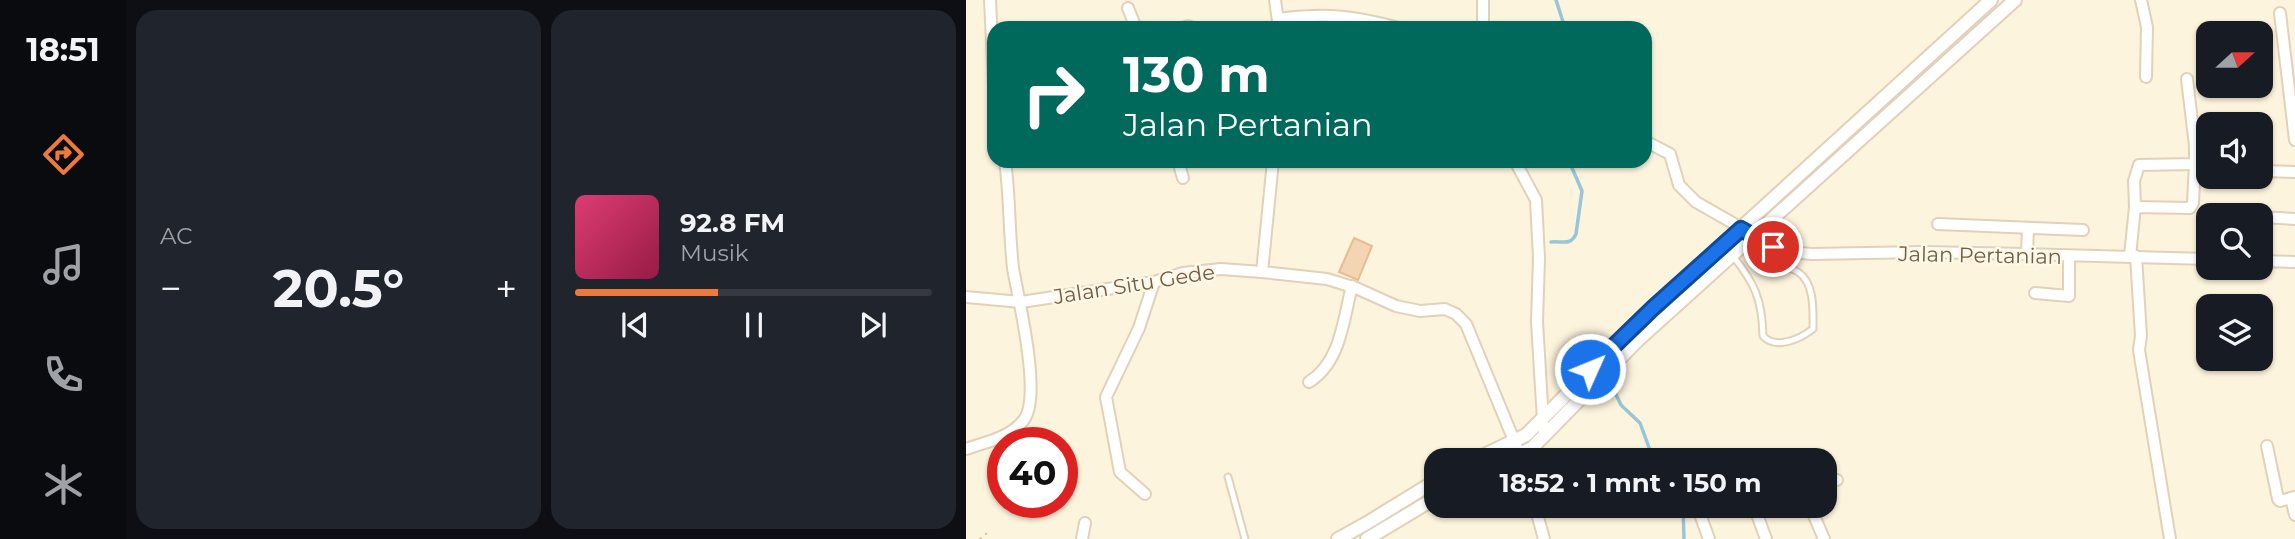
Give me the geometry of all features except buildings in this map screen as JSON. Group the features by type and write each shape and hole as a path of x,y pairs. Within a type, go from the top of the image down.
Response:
{"street":[{"path":"990,0 991,21"},
{"path":"1275,0 1278,21"},
{"path":"1483,0 1483,21"},
{"path":"1499,448 1526,435 1594,374 1741,229 1991,0"},
{"path":"1614,354 1755,236 2015,0"},
{"path":"2141,0 2147,27 2146,76"},
{"path":"1128,8 1133,21"},
{"path":"2280,13 2291,52 2295,140"},
{"path":"1290,21 1319,14 1373,21"},
{"path":"2135,207 2188,210 2193,203 2195,146 2188,79"},
{"name":"Jalan Pertanian","path":"1652,144 1670,153 1679,185 1696,202 1773,247 1790,252 1922,252 2196,259"},
{"path":"2170,539 2139,350 2141,336 2133,256 2134,181 2139,165 2195,164"},
{"path":"966,449 1004,436 1025,420 1030,389 1028,345 1013,268 1006,168"},
{"path":"1180,168 1183,178"},
{"path":"1262,272 1272,168"},
{"path":"1519,168 1536,200 1539,258 1537,322 1544,437"},
{"path":"2273,172 2295,172"},
{"path":"2273,217 2295,219"},
{"path":"1938,224 2082,230"},
{"path":"2027,254 2028,228"},
{"path":"2069,256 2071,309"},
{"path":"2273,261 2295,262"},
{"name":"Jalan Situ Gede","path":"966,296 1021,302 1154,282 1183,273 1221,269 1327,279 1352,286 1396,306 1420,311 1446,309 1466,324 1517,448"},
{"path":"1145,494 1119,472 1106,397 1139,328 1154,282"},
{"path":"1310,382 1329,365 1335,352 1352,286"},
{"path":"2035,293 2069,296"},
{"path":"1532,448 1544,437 1594,374"},
{"path":"2267,446 2277,499 2280,501 2293,497 2295,515"},
{"path":"1338,539 1424,488"},
{"path":"1367,539 1424,506"},
{"path":"1538,518 1544,539"},
{"path":"1701,518 1709,539"},
{"path":"1758,518 1766,539"},
{"path":"1815,518 1824,539"},
{"path":"1082,539 1085,523"}],"lane":[{"path":"1732,255 1754,287 1762,308 1763,336 1768,341 1777,343 1802,337 1813,329 1810,288 1807,281 1798,271 1767,262 1744,245"},
{"path":"1228,477 1245,539"}],"path":[{"path":"980,539 987,533"}],"waterway":[{"path":"1556,0 1563,21"},
{"path":"1551,242 1568,242 1576,234 1582,191 1572,168"},
{"path":"1577,347 1592,364"},
{"path":"1605,377 1621,405 1640,423 1649,448"},
{"path":"1683,518 1684,539"}],"route":[{"path":"1590,369 1741,229 1773,247"}]}
